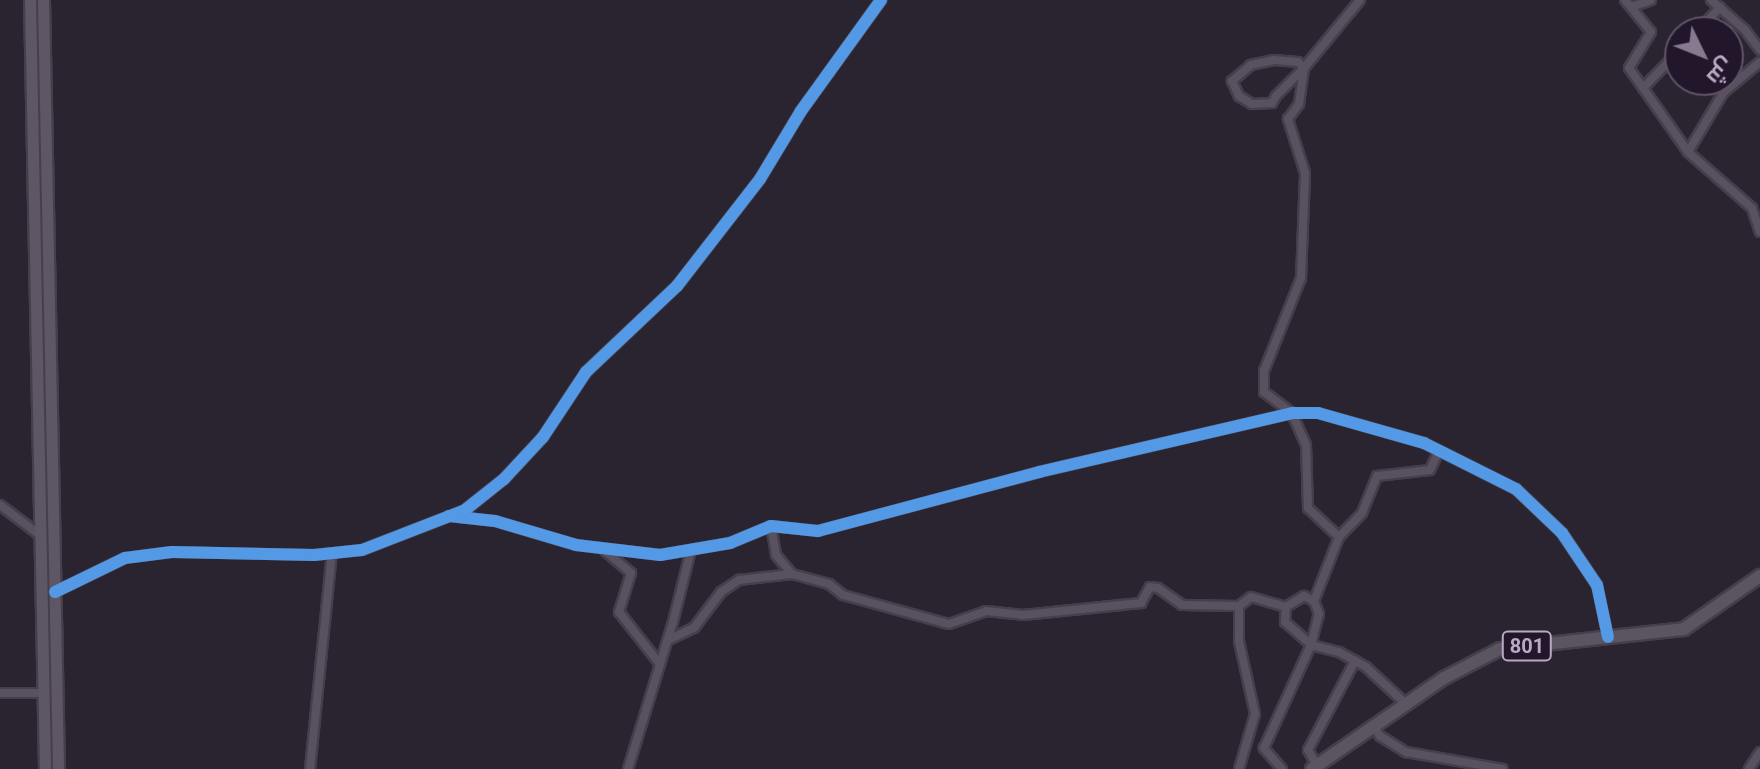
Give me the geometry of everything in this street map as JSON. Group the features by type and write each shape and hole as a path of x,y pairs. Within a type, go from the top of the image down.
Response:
{"main road":[{"path":"30,0 45,769"},
{"path":"43,0 58,769"},
{"path":"40,514 54,513"},
{"name":"801","path":"1314,768 1405,703 1500,649 1684,629 1760,576"},
{"path":"43,738 57,739"}],"street":[{"path":"55,592 125,558 172,552 332,553 362,550 465,510 504,479 543,437 586,372 677,286 760,179 801,111 881,0"},
{"path":"1304,68 1298,62 1274,60 1251,65 1232,81 1239,96 1252,104 1272,103 1304,68 1360,0"},
{"path":"1651,0 1628,4 1651,32 1629,68 1688,152 1752,208 1760,232"},
{"path":"1711,0 1745,30 1760,50"},
{"path":"1712,16 1720,7"},
{"path":"1688,152 1723,93 1760,62"},
{"path":"1643,88 1664,66"},
{"path":"1304,68 1299,104 1288,119 1305,173 1301,278 1264,371 1264,392 1292,413 1306,445 1308,508 1339,537"},
{"path":"449,516 495,521 533,535 605,550 660,555 730,543 771,526 818,531 1039,472 1292,413 1318,413 1439,451 1516,489 1562,533 1597,585 1608,637"},
{"path":"1282,769 1264,748 1311,645 1319,614 1314,601 1339,537 1362,513 1377,476 1430,470 1439,451"},
{"path":"0,505 41,536"},
{"path":"771,526 776,555 792,574"},
{"path":"605,550 631,573 619,612 659,663"},
{"path":"628,769 668,640 691,550"},
{"path":"310,769 332,553"},
{"path":"668,640 694,628 721,592 739,580 792,574 829,584 843,595 949,624 986,611 1023,615 1141,603 1150,587 1158,588 1182,605 1239,606 1251,597 1286,607 1304,596 1314,601"},
{"path":"1239,606 1239,641 1255,714 1239,769"},
{"path":"1286,607 1285,622 1311,645 1339,652 1355,661 1405,703"},
{"path":"1314,768 1308,750 1355,661"},
{"path":"0,693 42,693"},
{"path":"1373,725 1380,736 1406,752 1503,769"},
{"path":"1749,769 1760,752"}],"cycle path":[{"path":"55,592 125,558 172,552 314,555 362,550 465,510 504,479 543,437 586,372 677,286 760,179 801,111 881,0"},
{"path":"449,516 495,521 576,545 660,555 730,543 771,526 818,531 1039,472 1292,413 1318,413 1424,443 1516,489 1562,533 1597,585 1608,637"}]}
